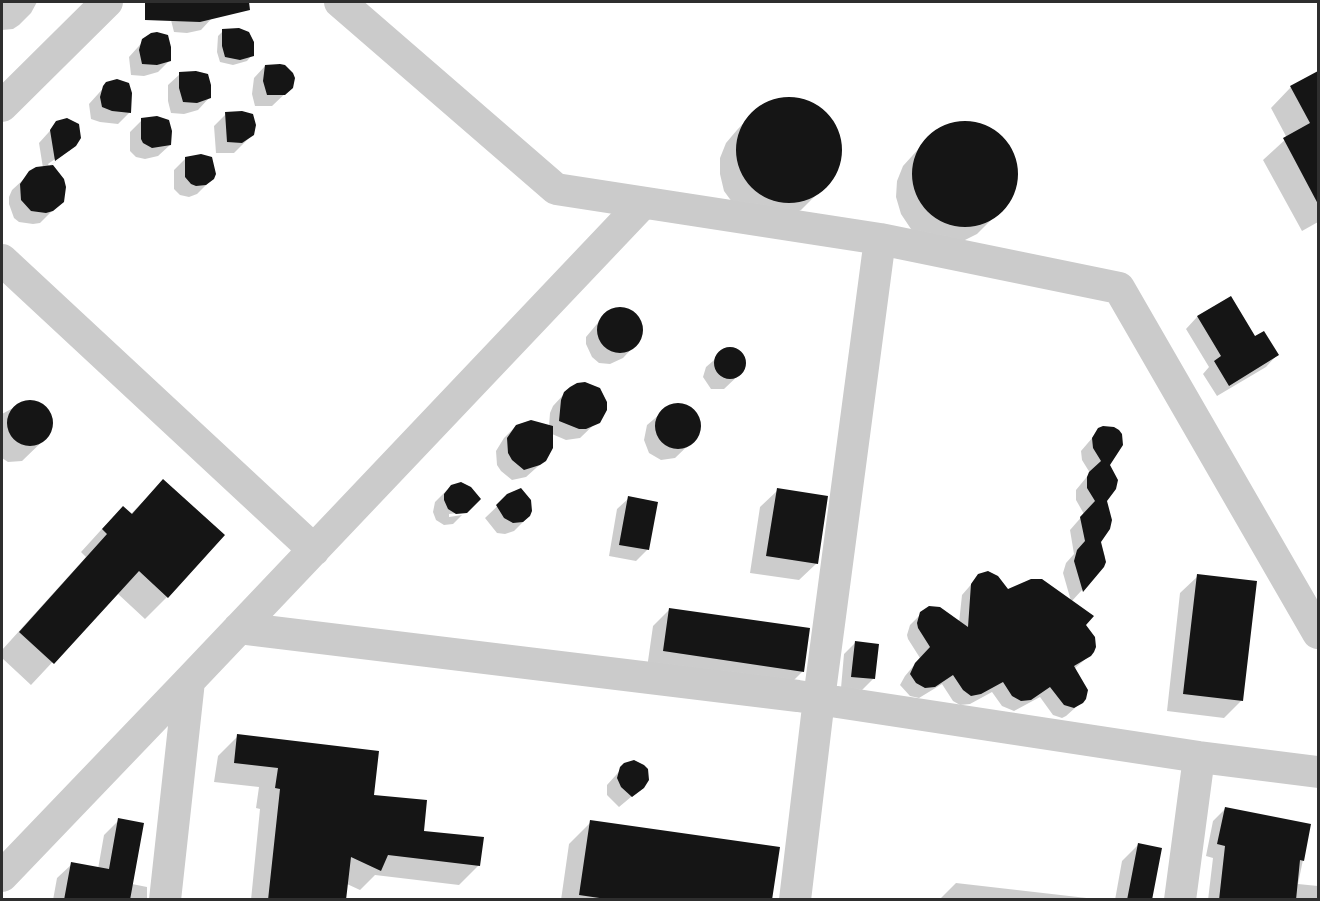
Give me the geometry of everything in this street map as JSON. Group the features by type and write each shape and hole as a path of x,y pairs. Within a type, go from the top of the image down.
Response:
{"street":[{"path":"2,106 106,2"},
{"path":"340,2 556,189 880,239 1119,288 1318,633"},
{"path":"2,876 643,202"},
{"path":"795,900 819,699 880,239"},
{"path":"2,260 314,550"},
{"path":"239,628 819,699 1199,757 1318,772"},
{"path":"165,900 189,681"},
{"path":"1180,900 1199,757"}],"building":[{"path":"145,2 249,2 250,10 200,22 145,20"},
{"path":"239,28 249,32 254,42 254,56 240,60 225,57 222,46 222,29"},
{"path":"157,32 168,35 171,61 157,65 142,64 139,50 142,39"},
{"path":"265,65 285,65 293,73 295,78 293,88 285,95 267,95 263,81"},
{"path":"196,71 208,74 211,98 197,103 183,102 179,88 179,72"},
{"path":"1318,71 1318,204 1283,138 1310,123 1290,86"},
{"path":"117,79 129,83 132,93 131,113 112,111 102,107 100,97 103,86 106,82"},
{"path":"789,97 809,101 826,113 838,130 842,150 838,170 826,187 809,199 789,203 769,199 752,187 740,170 736,150 740,130 752,113 769,101"},
{"path":"242,111 253,114 256,125 254,135 242,143 227,142 225,112"},
{"path":"157,116 169,120 172,131 171,145 152,148 143,143 141,139 141,118"},
{"path":"67,118 79,124 81,138 76,146 55,161 50,130 56,121"},
{"path":"965,121 985,125 1002,137 1014,154 1018,174 1014,194 1002,211 985,223 965,227 945,223 928,211 916,194 912,174 916,154 928,137 945,125"},
{"path":"201,154 212,157 216,174 214,179 206,185 196,186 185,177 185,157"},
{"path":"53,165 64,179 66,187 64,202 53,211 46,213 31,211 21,200 20,184 29,171 36,167"},
{"path":"1231,296 1255,336 1264,331 1279,355 1229,386 1214,361 1221,356 1197,316"},
{"path":"625,307 637,313 642,321 642,339 637,347 629,352 615,353 603,347 598,339 597,325 603,313 611,308"},
{"path":"730,347 741,352 746,363 741,374 730,379 719,374 714,363 719,352"},
{"path":"585,382 600,388 607,402 607,410 600,423 586,429 579,429 559,421 561,400 564,392 570,387"},
{"path":"35,400 47,406 52,414 52,432 47,440 39,445 25,446 13,440 8,432 7,418 13,406 21,401"},
{"path":"678,403 687,404 695,409 700,417 700,435 695,443 687,448 678,449 669,448 661,443 656,435 655,426 656,417 661,409 669,404"},
{"path":"531,420 553,426 553,448 546,461 524,470 512,460 508,453 507,438 516,425"},
{"path":"1103,426 1119,430 1122,434 1123,445 1110,465 1118,480 1116,489 1107,501 1112,520 1110,529 1101,542 1106,562 1083,592 1074,561 1077,550 1085,541 1080,517 1095,501 1087,488 1087,477 1101,461 1093,448 1092,438 1098,428"},
{"path":"163,479 225,535 168,598 139,571 54,664 19,632 107,534 102,529 123,506 132,514"},
{"path":"461,482 471,487 481,499 467,513 456,514 448,509 444,494 451,485"},
{"path":"521,488 531,500 532,511 523,522 513,523 504,518 496,505 507,494"},
{"path":"777,488 828,496 818,564 766,556"},
{"path":"628,496 658,502 649,550 619,545"},
{"path":"988,571 998,576 1008,589 1031,579 1042,579 1094,616 1086,625 1095,637 1094,652 1074,666 1088,690 1083,703 1074,708 1064,705 1050,687 1031,700 1021,701 1012,696 1003,682 981,694 971,696 963,690 953,675 935,687 925,688 916,683 910,674 915,663 930,647 918,628 920,612 929,606 940,607 968,627 971,584 978,574"},
{"path":"1197,574 1257,581 1243,701 1183,694"},
{"path":"669,608 810,628 804,672 663,651"},
{"path":"855,641 879,644 875,679 851,677"},
{"path":"237,734 379,751 374,795 427,800 424,831 484,837 480,866 388,855 381,871 351,857 346,900 268,900 280,789 275,788 278,768 234,763"},
{"path":"634,760 648,769 649,780 644,788 632,797 621,787 617,778 620,767"},
{"path":"1225,807 1311,824 1304,861 1300,860 1296,900 1219,900 1225,846 1217,844"},
{"path":"118,818 144,823 130,900 64,900 71,862 109,869"},
{"path":"590,820 780,847 772,900 613,900 579,895"},
{"path":"1138,843 1162,848 1152,900 1127,900"}]}
